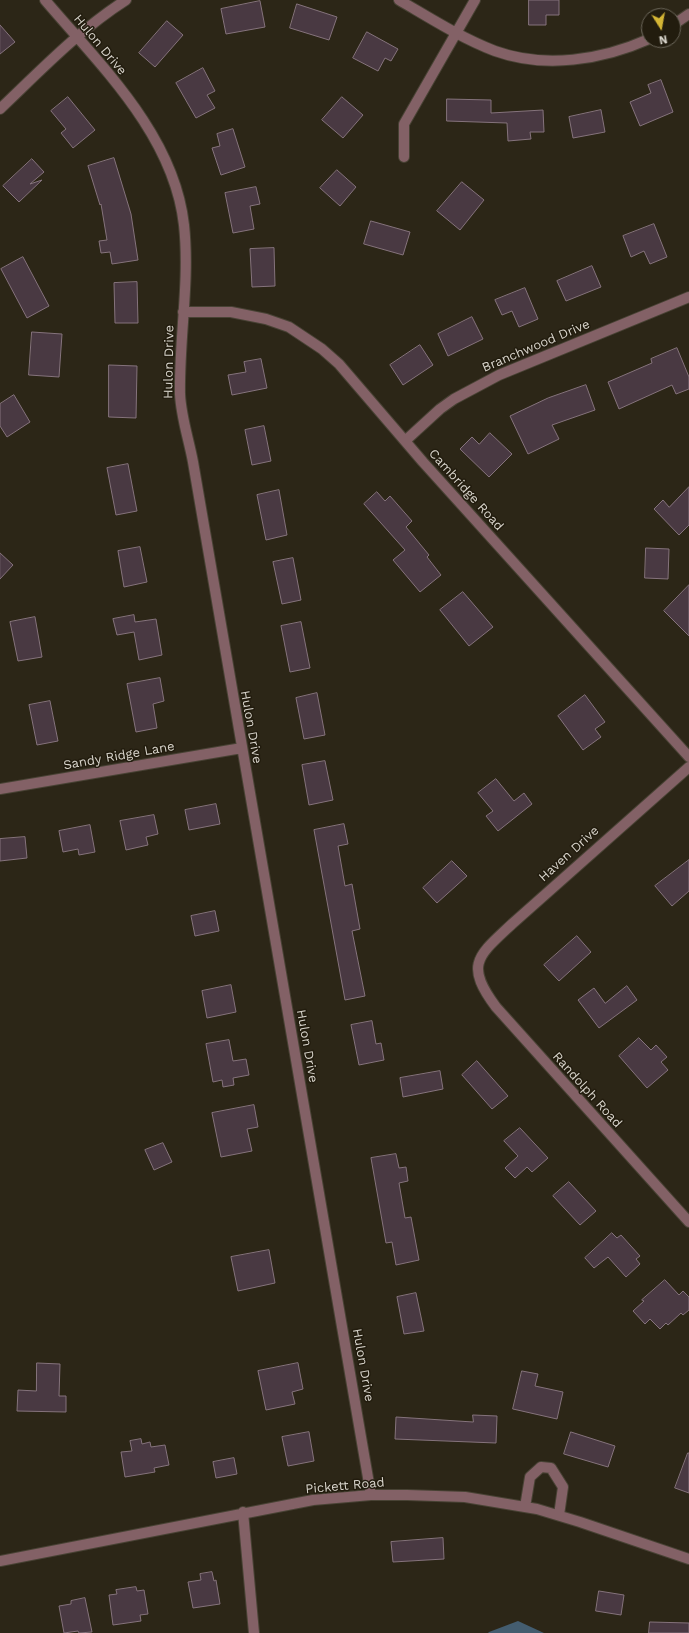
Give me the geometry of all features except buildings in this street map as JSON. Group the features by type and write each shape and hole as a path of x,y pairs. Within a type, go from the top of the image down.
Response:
{"street":[{"name":"Hulon Drive","path":"45,0 136,109 153,135 173,178 184,225 180,396 194,462 371,1495"},
{"path":"0,109 77,37 107,12 126,0"},
{"path":"399,0 456,33 495,51 512,56 551,61 615,52 641,43"},
{"path":"404,156 404,124 475,0"},
{"name":"Branchwood Drive","path":"405,441 440,409 468,390 499,375 689,297"},
{"name":"Cambridge Road","path":"183,312 249,314 289,327 306,336 339,364 405,441 689,757"},
{"name":"Sandy Ridge Lane","path":"0,789 242,748"},
{"name":"Haven Drive","path":"477,969 484,950 689,767"},
{"name":"Randolph Road","path":"477,969 482,987 496,1007 689,1222"},
{"path":"524,1507 530,1477 541,1467 551,1468 563,1487 559,1515"},
{"name":"Pickett Road","path":"0,1561 243,1512 333,1498 371,1495 465,1497 524,1507 559,1515 689,1559"},
{"path":"243,1512 254,1633"}],"water":[{"path":"518,1621 544,1633 488,1633 489,1632"}]}
